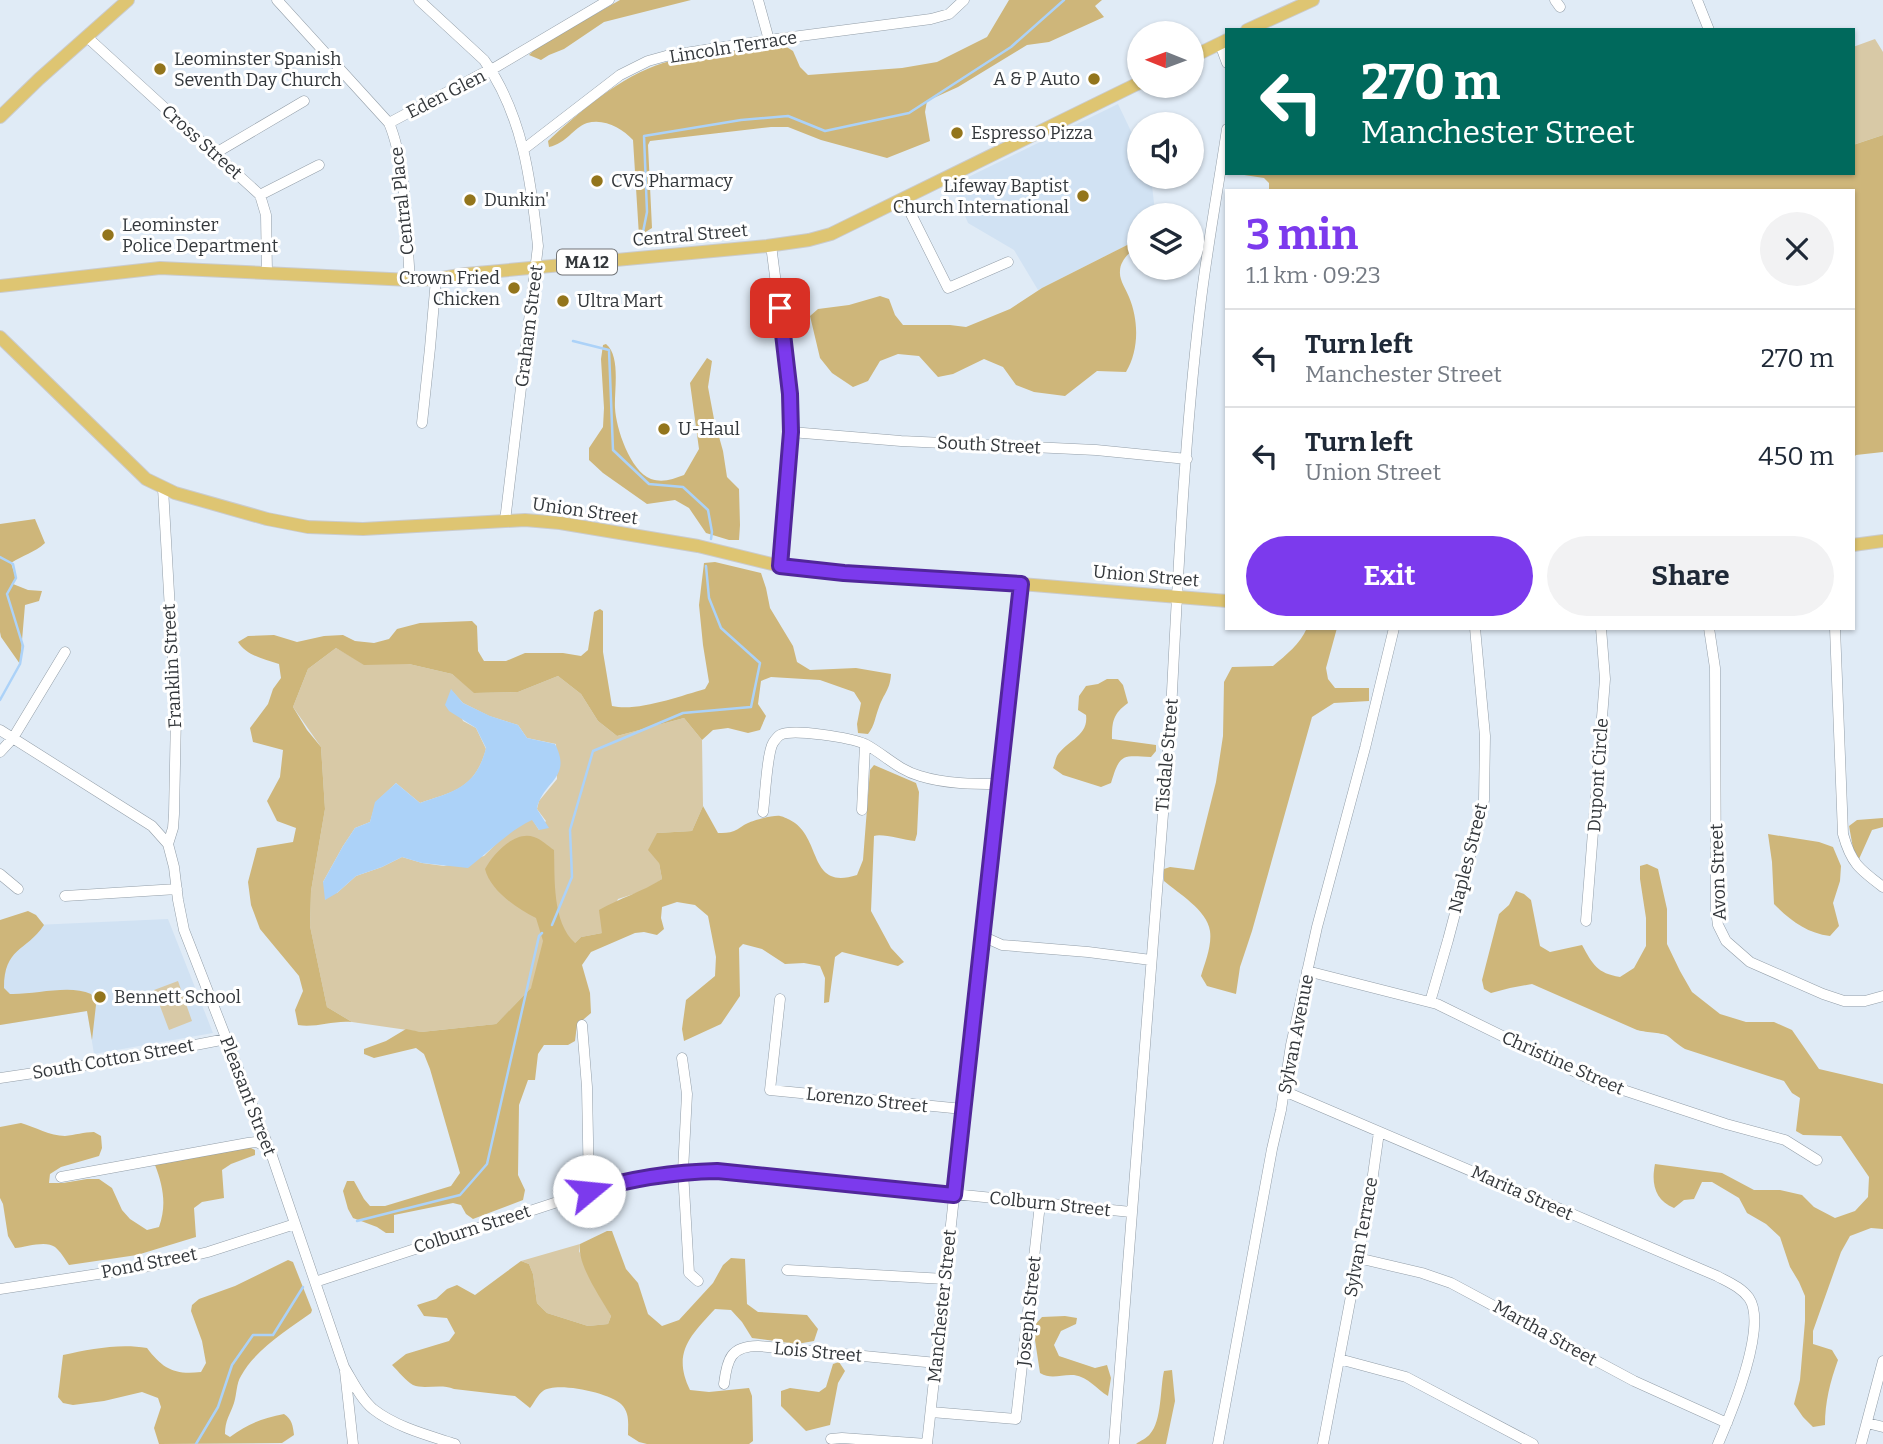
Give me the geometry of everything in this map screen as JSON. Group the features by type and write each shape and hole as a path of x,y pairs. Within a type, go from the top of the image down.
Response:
{"main road":[{"path":"0,117 128,0"},
{"path":"1251,28 1296,4 1313,0"},
{"path":"1204,51 1223,42"},
{"name":"Central Street","path":"0,286 160,268 436,279 809,240 831,234 1127,89"},
{"name":"Union Street","path":"0,337 146,479 175,493 308,527 363,529 526,520 575,524 698,546 780,566 830,572 1225,601"},
{"path":"1855,545 1883,541"}],"street":[{"name":"Eden Glen","path":"277,0 389,123 491,70 609,0"},
{"name":"Graham Street","path":"419,0 484,60 491,70 519,133 530,177 538,246 537,267 533,278 505,521"},
{"path":"758,0 769,40"},
{"name":"Lincoln Terrace","path":"524,149 620,75 648,61 769,40 931,19 949,14 964,0"},
{"path":"1697,0 1708,28"},
{"name":"Cross Street","path":"87,37 260,195"},
{"path":"214,154 304,101"},
{"name":"Central Place","path":"389,123 396,138 402,179 410,280"},
{"name":"Tisdale Street","path":"1114,1444 1171,713 1187,459 1200,309 1225,142"},
{"path":"267,272 266,215 260,195 319,165"},
{"path":"903,198 948,288 1008,262"},
{"path":"771,245 788,373 791,432 780,566"},
{"path":"422,423 436,279"},
{"name":"South Street","path":"791,432 901,441 1096,450 1187,459"},
{"name":"Franklin Street","path":"163,488 176,724 174,814 168,844"},
{"name":"Manchester Street","path":"928,1444 1021,584"},
{"name":"Sylvan Avenue","path":"1218,1444 1291,1045 1317,927 1394,630"},
{"name":"Naples Street","path":"1430,1002 1484,800 1485,736 1475,630"},
{"name":"Dupont Circle","path":"1586,921 1605,680 1601,630"},
{"name":"Avon Street","path":"1709,630 1715,668 1718,925 1726,941 1750,962 1823,995 1844,1001 1865,1001 1883,996"},
{"path":"1835,630 1843,834 1849,853 1860,870 1883,887"},
{"path":"0,752 13,738 65,652"},
{"path":"0,730 152,826 168,844"},
{"path":"763,812 773,742 781,735 789,733 851,739 866,745 899,768 918,776 949,782 1000,785"},
{"path":"862,810 866,745"},
{"name":"Pleasant Street","path":"168,844 184,930 268,1147 344,1367 373,1409 410,1430 455,1444"},
{"path":"0,874 18,889"},
{"path":"65,896 177,889"},
{"path":"982,936 1002,945 1151,960"},
{"name":"Christine Street","path":"1307,971 1430,1002 1590,1079 1726,1124 1785,1140 1816,1160"},
{"name":"Lorenzo Street","path":"780,999 770,1090 963,1110"},
{"path":"582,1025 587,1087 589,1191"},
{"name":"South Cotton Street","path":"0,1079 226,1039"},
{"path":"682,1058 687,1094 684,1171 689,1273 698,1281"},
{"path":"1284,1091 1380,1132"},
{"name":"Marita Street","path":"1380,1132 1736,1285 1746,1294 1755,1319 1754,1339 1718,1444"},
{"name":"Sylvan Terrace","path":"1323,1444 1380,1132"},
{"path":"61,1177 248,1143 256,1142 268,1147"},
{"name":"Colburn Street","path":"315,1282 624,1180 684,1171 748,1173 1131,1212"},
{"name":"Joseph Street","path":"931,1412 1016,1419 1040,1204"},
{"name":"Pond Street","path":"0,1289 158,1264 208,1252 295,1224"},
{"name":"Martha Street","path":"1358,1258 1422,1273 1451,1283 1634,1381 1727,1423"},
{"path":"787,1270 945,1279"},
{"name":"Lois Street","path":"724,1384 728,1362 734,1352 744,1346 937,1363"},
{"path":"1339,1359 1406,1377 1533,1444"},
{"path":"1861,1444 1883,1361"},
{"path":"344,1367 353,1444"},
{"path":"1867,1423 1883,1427"},
{"path":"831,1440 842,1438 928,1444"}],"shaded area":[{"path":"620,0 691,0 604,22 564,49 541,60 529,55 536,48"},
{"path":"1009,0 1102,0 1095,6 1104,17 1049,42 1027,45 958,87 927,101 925,112 930,141 887,158 821,140 788,127 650,141 652,228 639,236 633,140 612,125 593,122 582,125 561,142 549,147 548,141 601,96 647,69 663,63 708,53 785,46 793,51 800,67 808,75 902,68 937,62 987,37"},
{"path":"1875,39 1883,52 1883,135 1855,144 1855,46"},
{"path":"1118,104 1127,123 1127,189 1152,189 1154,203 1127,203 1127,245 1038,290 1014,250 968,223 952,185"},
{"path":"1883,135 1883,452 1855,456 1855,189 1269,189 1269,183 1264,178 1244,175 1855,175 1855,144"},
{"path":"1127,245 1127,256 1120,267 1120,274 1132,306 1136,335 1126,372 1097,371 1065,396 1034,392 1016,385 1003,367 984,359 953,374 938,377 919,356 898,354 880,361 868,381 853,387 832,373 820,358 810,316 818,309 849,305 880,296 889,299 895,315 903,325 966,327 1010,309 1042,288"},
{"path":"606,344 614,357 615,408 621,437 631,458 643,474 660,481 684,475 699,449 690,383 707,358 712,361 708,387 727,477 739,489 739,540 706,533 689,508 675,500 647,504 589,460 589,448 603,427 601,359 603,345"},
{"path":"35,519 45,543 11,563 16,578 13,584 28,590 42,591 39,601 25,605 20,664 0,632 0,524"},
{"path":"715,562 761,573 770,608 793,646 797,662 810,670 856,668 891,674 888,688 868,734 858,733 861,703 854,692 820,680 771,677 761,681 758,704 766,716 760,730 748,733 728,728 713,730 702,740 684,718 617,736 598,721 581,694 558,676 518,692 474,693 452,674 409,664 364,665 336,648 308,669 293,707 321,747 325,809 311,891 310,926 327,1007 352,1022 298,1025 295,1010 303,991 299,976 260,929 251,905 248,882 257,848 293,842 296,828 277,821 267,801 280,777 283,750 253,742 250,728 268,704 273,689 281,678 279,664 251,654 238,642 248,636 274,635 297,642 343,635 355,641 374,643 389,639 397,629 420,623 472,621 477,626 478,651 484,661 506,661 525,653 581,656 588,650 594,612 600,609 603,611 603,652 612,706 646,705 705,689 709,682 699,605 704,563"},
{"path":"1306,630 1336,630 1326,668 1328,679 1335,688 1369,688 1369,701 1334,703 1312,717 1240,967 1236,994 1207,986 1201,976 1210,942 1208,923 1191,903 1164,881 1164,869 1170,867 1194,870 1216,782 1223,736 1224,682 1232,667 1273,666"},
{"path":"336,648 364,664 409,664 452,674 475,693 518,692 558,676 581,694 598,721 617,736 684,718 702,740 703,806 692,831 657,833 662,879 646,890 618,899 602,933 581,937 496,1024 421,1032 352,1022 327,1007 310,926 311,891 325,809 321,747 293,707 308,669","holes":["451,690 463,703 489,716 518,725 527,738 556,744 557,779 539,801 537,809 546,821 539,830 532,819 520,825 484,856 444,866 402,857 356,876 337,893 323,882 355,828 370,822 376,802 396,783 420,803 454,791 470,780 476,772 486,749 476,728 463,721"]},
{"path":"1107,679 1118,679 1123,685 1128,703 1114,718 1112,739 1156,745 1156,751 1151,757 1123,758 1111,783 1101,787 1063,775 1053,768 1057,756 1084,728 1086,715 1078,710 1079,696 1086,686"},
{"path":"874,765 916,783 919,792 915,841 874,836 871,911 891,948 904,962 898,966 842,952 835,957 829,1002 824,1003 825,978 820,966 785,964 762,949 743,944 739,948 740,996 721,1024 684,1041 682,1029 686,1000 715,976 716,957 708,916 695,905 677,902 662,907 664,929 657,935 635,933 591,952 582,965 590,993 591,1013 577,1025 575,1041 568,1045 544,1045 538,1054 535,1080 528,1080 519,1105 518,1175 525,1190 523,1200 473,1219 461,1205 453,1203 394,1215 394,1233 386,1233 353,1218 343,1191 347,1181 354,1181 370,1206 385,1206 451,1186 460,1173 424,1054 416,1048 374,1058 364,1054 364,1049 386,1041 406,1029 421,1032 496,1024 531,988 543,941 536,918 498,891 485,869 505,845 519,837 527,836 539,839 554,850 556,900 562,924 575,943 581,937 602,933 599,910 662,879 659,863 648,850 657,833 692,831 703,806 718,833 732,832 764,818 781,816 790,820 800,828 817,860 830,876 841,878 857,875 863,860 870,770"},
{"path":"1883,818 1883,827 1872,830 1859,859 1853,848 1849,826 1857,820"},
{"path":"1768,834 1819,842 1833,847 1841,866 1840,881 1833,903 1839,926 1830,936 1800,925 1774,904"},
{"path":"1647,864 1658,869 1667,909 1667,944 1692,992 1720,1014 1746,1022 1774,1022 1792,1030 1819,1069 1883,1084 1883,1229 1871,1228 1850,1236 1841,1252 1813,1331 1813,1344 1832,1350 1838,1360 1828,1392 1825,1425 1813,1427 1794,1404 1800,1380 1805,1296 1790,1267 1780,1237 1766,1224 1747,1213 1739,1198 1712,1182 1702,1182 1694,1199 1684,1200 1674,1208 1668,1205 1662,1201 1656,1190 1654,1171 1655,1164 1722,1173 1754,1190 1780,1190 1802,1195 1814,1207 1835,1218 1855,1211 1868,1197 1869,1177 1841,1136 1803,1135 1796,1131 1800,1098 1792,1093 1784,1081 1685,1049 1666,1035 1637,1030 1532,984 1491,993 1484,989 1482,980 1499,914 1509,905 1516,891 1531,900 1540,946 1550,952 1582,945 1596,967 1620,977 1634,968 1646,946 1640,866"},
{"path":"28,911 36,915 44,925 12,957 5,975 4,988 10,994 72,990 91,994 96,1005 92,1040 87,1011 0,1025 0,920"},
{"name":"Bennett School","path":"168,919 213,1033 94,1054 87,1011 0,1025 0,940 13,926"},
{"path":"178,981 192,1021 169,1030 154,990"},
{"path":"21,1123 59,1136 94,1132 101,1136 102,1148 99,1156 61,1167 50,1174 49,1183 99,1179 112,1188 122,1210 130,1219 147,1230 159,1227 163,1211 162,1188 155,1165 249,1147 255,1150 255,1155 222,1170 224,1198 202,1202 194,1208 196,1237 137,1255 69,1265 51,1245 15,1248 8,1236 0,1198 0,1127"},
{"path":"612,1231 626,1269 638,1283 648,1314 662,1326 679,1320 713,1283 723,1265 731,1258 745,1259 747,1304 758,1312 807,1315 818,1329 814,1341 797,1344 752,1338 731,1310 715,1309 691,1337 683,1355 685,1377 690,1390 709,1392 749,1388 752,1396 753,1441 749,1444 647,1444 628,1435 627,1415 621,1404 595,1392 550,1388 541,1392 530,1408 515,1396 413,1385 392,1365 406,1354 449,1341 455,1333 447,1318 424,1316 417,1305 436,1299 447,1289 457,1285 475,1295 521,1261 529,1264 537,1303 547,1313 588,1326 608,1324 611,1316 591,1281 580,1252 580,1244"},
{"path":"580,1244 579,1251 611,1316 608,1324 588,1326 547,1313 537,1303 529,1264 521,1261"},
{"path":"288,1260 293,1262 311,1313 272,1341 247,1367 238,1382 225,1434 230,1437 256,1422 284,1414 292,1423 294,1435 282,1443 159,1444 154,1428 161,1407 158,1398 142,1392 73,1405 63,1403 58,1397 63,1355 84,1351 116,1346 147,1348 158,1361 170,1369 201,1372 206,1363 202,1341 191,1311 192,1305 199,1299 235,1286"},
{"path":"1042,1317 1077,1318 1076,1324 1061,1331 1054,1345 1059,1356 1095,1368 1107,1365 1111,1378 1108,1396 1079,1376 1049,1376 1040,1373 1033,1327"},
{"path":"839,1362 845,1371 838,1383 830,1425 806,1431 781,1406 781,1391 790,1388 819,1392 826,1387 833,1364"},
{"path":"1172,1370 1175,1401 1166,1444 1136,1444 1154,1428 1159,1413 1164,1371"}],"water":[{"path":"451,689 463,703 518,725 527,738 555,744 560,756 559,773 544,792 537,809 549,828 539,830 532,820 506,836 468,868 422,863 402,857 356,876 325,900 323,882 343,846 355,828 370,822 375,802 396,783 420,803 462,786 482,761 486,748 476,728 449,711 445,705"}],"waterway":[{"path":"641,242 647,212 644,136 741,120 788,116 825,131 909,113 1011,47 1064,0"},
{"path":"573,341 609,350 613,450 649,484 683,487 708,510 711,539"},
{"path":"0,557 13,564 16,578 7,594 23,646 20,664 0,700"},
{"path":"552,925 572,877 570,830 593,751 683,713 751,707 760,663 721,628 709,598 706,566"},
{"path":"357,1221 460,1195 487,1164 539,936 542,933"},
{"path":"196,1444 218,1407 232,1365 253,1335 273,1335 303,1287"}],"place":[{"name":"Leominster Spanish Seventh Day Church","path":"160,69"},
{"name":"A & P Auto","path":"1094,79"},
{"name":"Espresso Pizza","path":"957,133"},
{"name":"CVS Pharmacy","path":"597,181"},
{"name":"Lifeway Baptist Church International","path":"1083,196"},
{"name":"Dunkin'","path":"470,200"},
{"name":"Leominster Police Department","path":"108,235"},
{"name":"Crown Fried Chicken","path":"514,288"},
{"name":"Ultra Mart","path":"563,301"},
{"name":"U-Haul","path":"664,429"},
{"name":"Bennett School","path":"100,997"}],"route":[{"path":"589,1191 624,1180 655,1175 684,1171 717,1171 954,1195 1021,584 844,573 780,566 791,432 790,394 780,308"}]}
